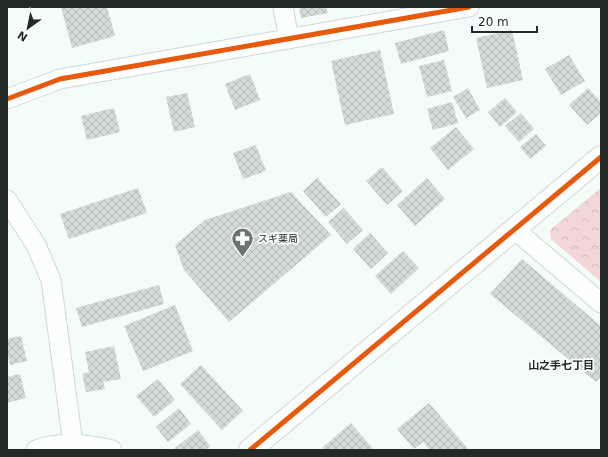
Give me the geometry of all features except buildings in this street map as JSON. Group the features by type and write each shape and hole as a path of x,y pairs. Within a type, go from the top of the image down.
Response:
{"street":[{"path":"283,7 289,39"},
{"path":"7,99 60,79 469,7"},
{"path":"250,450 601,157"},
{"path":"7,200 36,245 51,280 73,444"},
{"path":"515,230 601,303"},
{"path":"36,450 73,444 97,446 112,450"}],"green space":[{"path":"601,188 601,282 551,239 550,230"}],"cycle path":[{"path":"7,99 60,79 469,7"},
{"path":"250,450 601,157"}],"place":[{"name":"スギ薬局","path":"242,258"}],"district":[{"name":"山之手七丁目","path":"561,365"}]}
